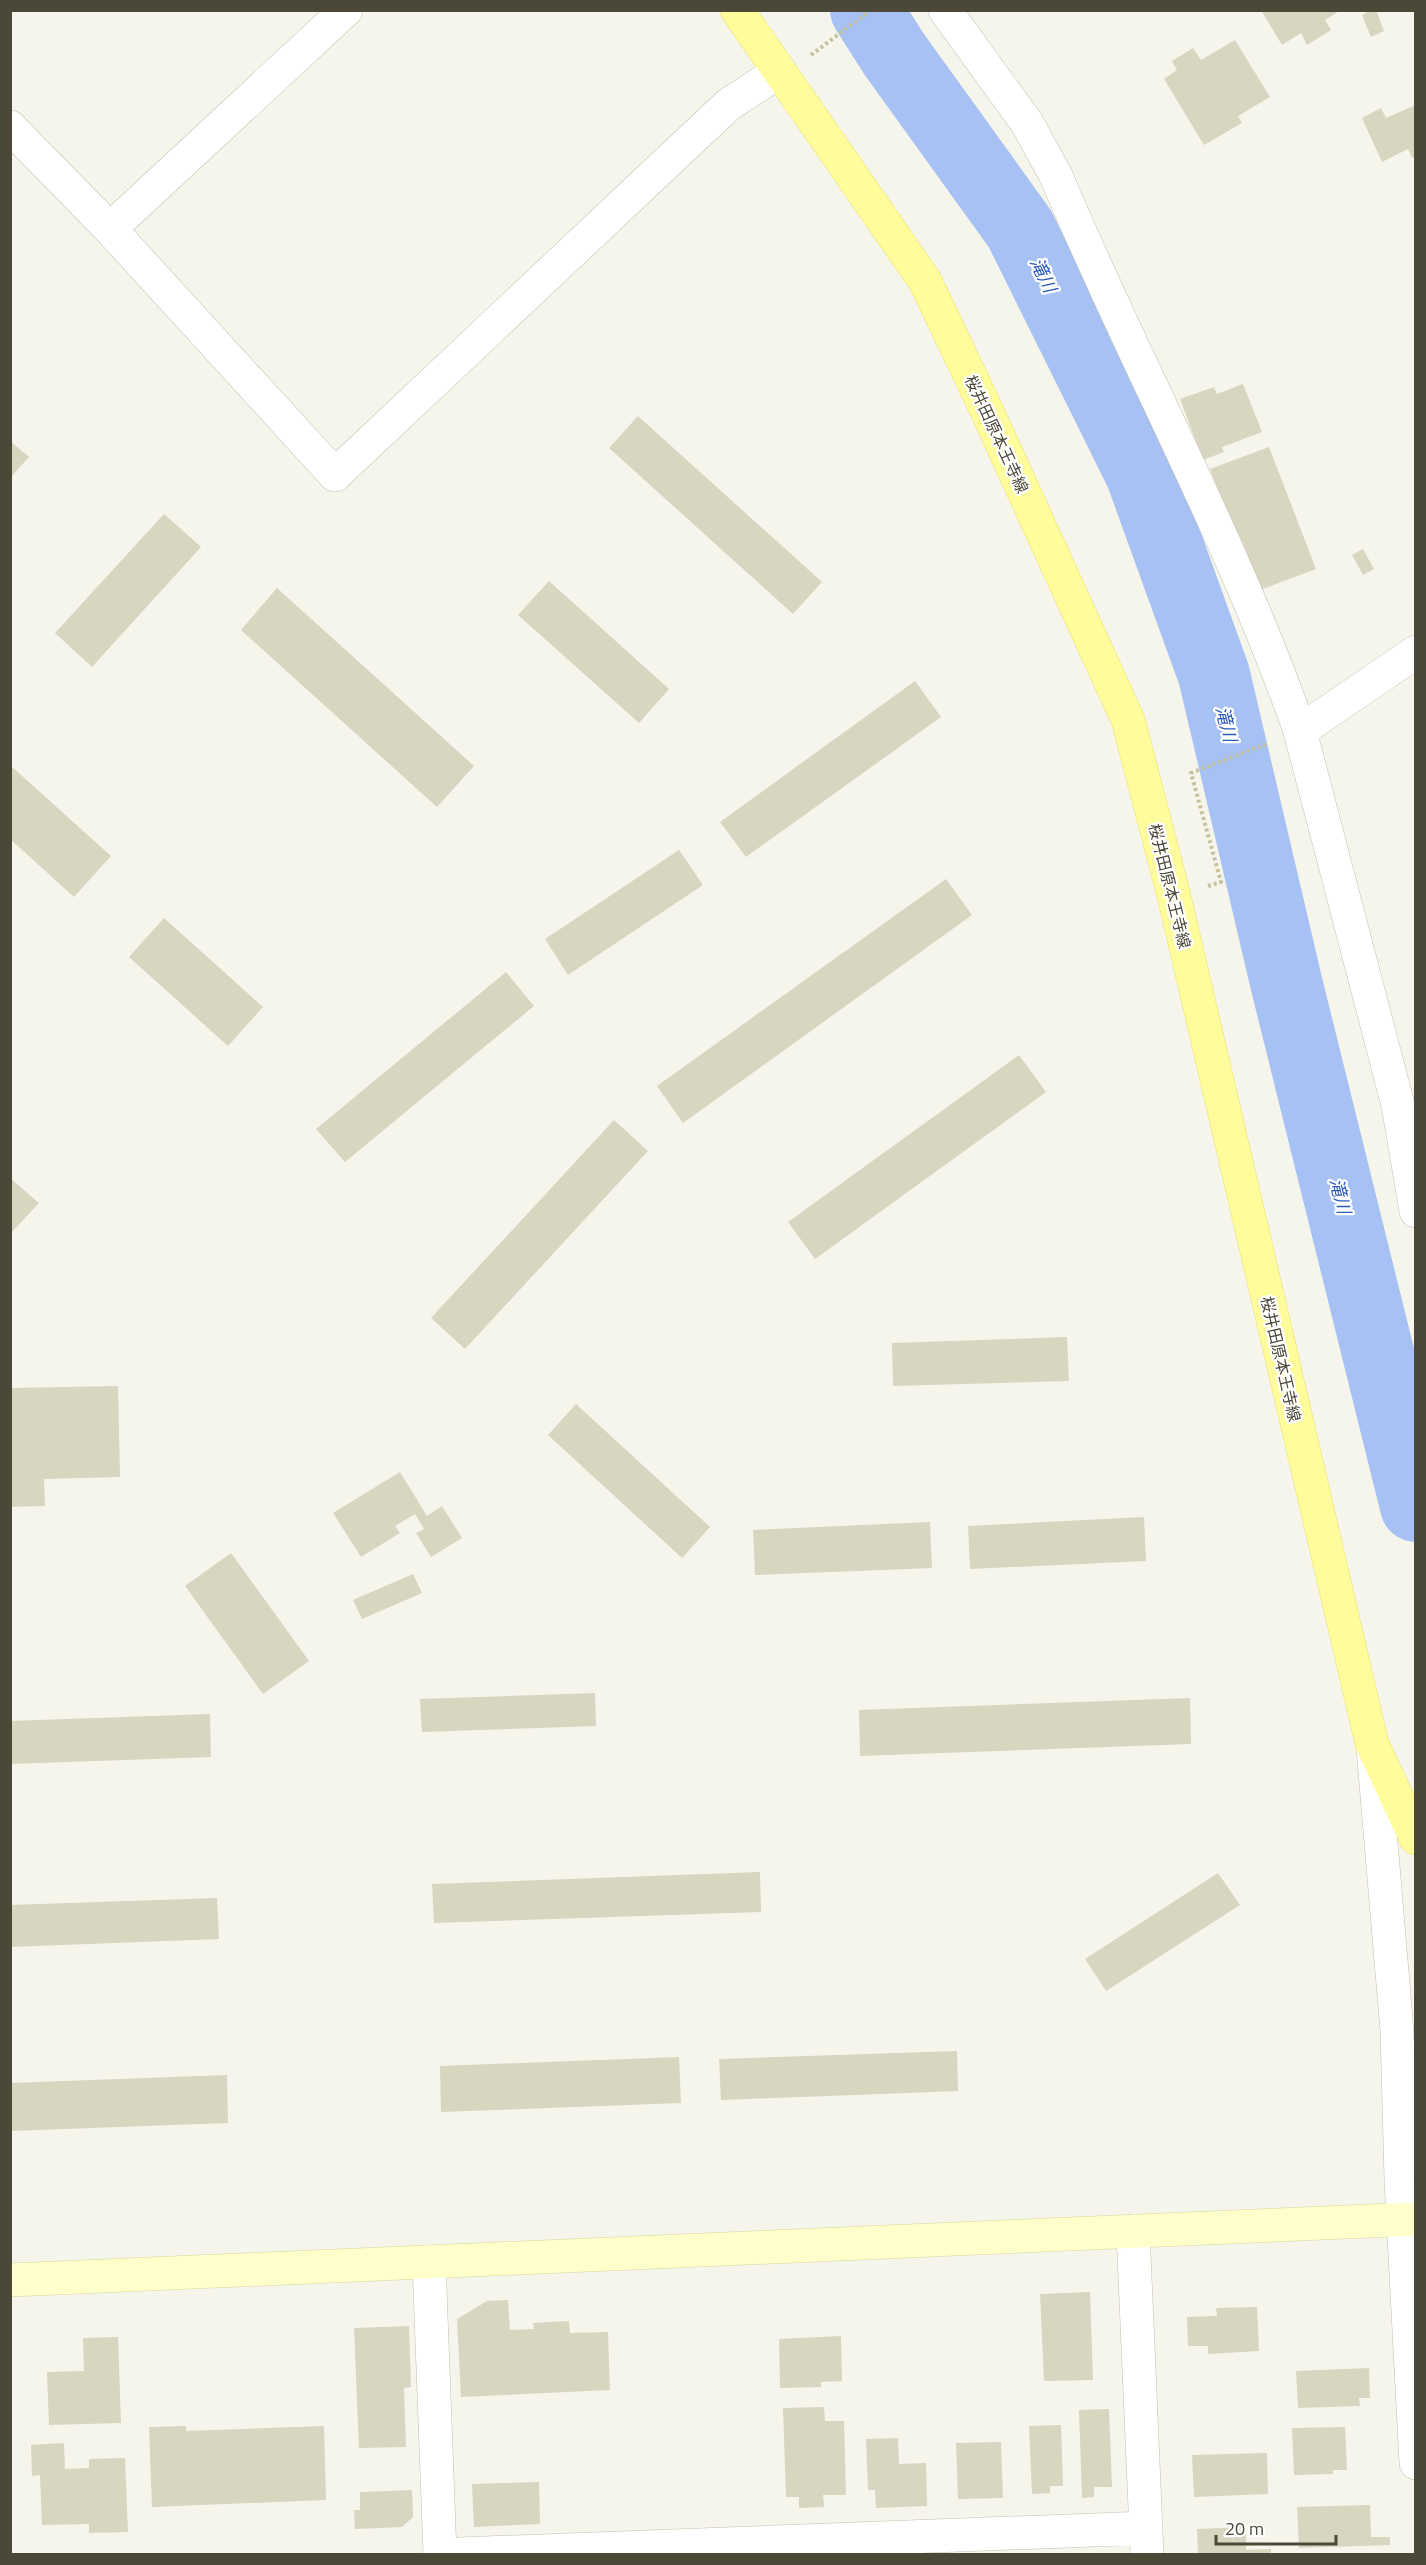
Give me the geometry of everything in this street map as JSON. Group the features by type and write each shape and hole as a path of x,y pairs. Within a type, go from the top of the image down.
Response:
{"main road":[{"name":"桜井田原本王寺線","path":"737,10 925,281 1128,720 1174,896 1372,1744 1416,1838"}],"street":[{"path":"110,229 346,10"},
{"path":"945,10 1027,123 1056,176 1243,586 1300,731 1398,1105 1416,1211"},
{"path":"10,127 110,229 335,475 728,105 780,71"},
{"path":"1300,731 1416,652"},
{"path":"1372,1744 1397,2031 1410,2219 1416,2463"},
{"path":"10,2280 1410,2219"},
{"path":"459,2554 1146,2541 1133,2230"},
{"path":"429,2262 440,2554"}],"path":[{"path":"811,55 871,10"},
{"path":"1174,896 1221,882 1191,773 1300,731"}],"building":[{"path":"1261,10 1341,10 1325,20 1331,30 1307,45 1301,33 1282,45"},
{"path":"1376,10 1384,31 1371,37 1362,15"},
{"path":"1235,40 1270,97 1238,116 1242,123 1204,145 1164,79 1177,70 1172,61 1193,48 1201,60"},
{"path":"1416,105 1416,156 1412,158 1408,149 1382,162 1362,118 1381,108 1386,118"},
{"path":"1243,384 1262,432 1222,447 1224,452 1203,460 1180,399 1214,387 1217,394"},
{"path":"638,416 822,582 793,614 609,448"},
{"path":"10,441 29,457 10,478"},
{"path":"1269,447 1316,569 1257,591 1210,469"},
{"path":"164,514 201,547 92,667 55,633"},
{"path":"1363,549 1374,569 1363,575 1352,555"},
{"path":"549,581 669,689 639,723 518,615"},
{"path":"277,588 474,766 437,807 241,630"},
{"path":"915,681 941,717 746,857 720,822"},
{"path":"10,765 111,856 74,897 10,839"},
{"path":"679,850 703,885 568,975 545,939"},
{"path":"946,879 972,915 683,1123 657,1086"},
{"path":"164,918 263,1007 228,1046 129,957"},
{"path":"506,972 534,1006 345,1162 316,1129"},
{"path":"1019,1055 1046,1092 815,1259 788,1222"},
{"path":"614,1120 648,1151 465,1349 431,1318"},
{"path":"10,1178 39,1203 10,1234"},
{"path":"1067,1337 1069,1381 893,1386 892,1343"},
{"path":"118,1386 120,1477 44,1479 45,1506 10,1507 10,1388"},
{"path":"576,1404 710,1527 682,1558 548,1435"},
{"path":"400,1472 427,1516 442,1506 462,1538 431,1557 416,1533 424,1529 415,1514 395,1526 400,1533 361,1557 333,1513"},
{"path":"1144,1517 1146,1561 970,1569 968,1526"},
{"path":"930,1522 932,1568 755,1575 753,1530"},
{"path":"231,1553 309,1661 263,1694 185,1586"},
{"path":"413,1574 422,1593 362,1619 353,1600"},
{"path":"595,1693 596,1726 422,1732 420,1699"},
{"path":"1190,1698 1191,1744 860,1756 859,1710"},
{"path":"210,1714 211,1757 10,1764 10,1721"},
{"path":"760,1872 761,1912 434,1923 432,1884"},
{"path":"1218,1873 1240,1905 1106,1991 1085,1959"},
{"path":"217,1898 219,1939 10,1947 10,1905"},
{"path":"957,2051 958,2091 721,2100 719,2059"},
{"path":"679,2057 681,2103 441,2112 440,2066"},
{"path":"227,2075 228,2123 10,2131 10,2083"},
{"path":"1090,2292 1093,2380 1044,2381 1040,2294"},
{"path":"508,2300 510,2330 534,2329 533,2323 569,2321 570,2333 608,2332 610,2390 461,2397 457,2319 487,2301"},
{"path":"1257,2307 1259,2351 1208,2354 1208,2346 1188,2346 1187,2317 1217,2316 1216,2308"},
{"path":"409,2326 411,2387 404,2388 406,2447 359,2448 354,2328"},
{"path":"841,2336 842,2381 821,2382 821,2387 780,2388 779,2339"},
{"path":"118,2337 121,2423 49,2425 47,2372 84,2371 83,2338"},
{"path":"1369,2368 1370,2398 1359,2398 1360,2406 1298,2408 1296,2371"},
{"path":"824,2407 825,2421 844,2421 846,2495 823,2495 824,2507 799,2508 799,2497 786,2497 783,2408"},
{"path":"1109,2409 1112,2487 1094,2487 1094,2497 1082,2498 1079,2410"},
{"path":"1061,2425 1063,2486 1050,2486 1050,2493 1032,2494 1029,2426"},
{"path":"186,2426 186,2431 324,2426 326,2500 152,2507 149,2427"},
{"path":"1345,2427 1347,2470 1333,2470 1333,2474 1294,2475 1292,2428"},
{"path":"898,2438 899,2464 926,2463 927,2506 876,2508 875,2490 868,2490 866,2439"},
{"path":"1001,2442 1003,2498 958,2499 956,2443"},
{"path":"64,2443 65,2469 89,2468 89,2459 125,2458 128,2532 89,2533 89,2524 42,2525 40,2475 32,2476 31,2445"},
{"path":"1267,2453 1268,2494 1194,2497 1192,2455"},
{"path":"539,2482 540,2524 474,2527 472,2484"},
{"path":"412,2490 413,2517 402,2527 355,2529 354,2510 360,2510 360,2492"},
{"path":"1370,2505 1371,2537 1390,2537 1390,2545 1299,2548 1297,2507"},
{"path":"1246,2527 1246,2550 1271,2549 1271,2554 1198,2554 1197,2529"}],"waterway":[{"name":"滝川","path":"866,10 894,54 1020,229 1141,473 1214,675 1287,986 1416,1506"}]}
